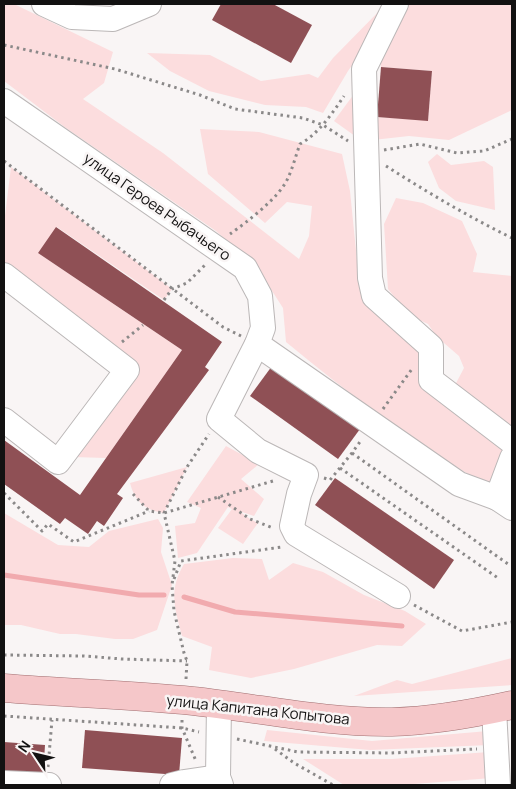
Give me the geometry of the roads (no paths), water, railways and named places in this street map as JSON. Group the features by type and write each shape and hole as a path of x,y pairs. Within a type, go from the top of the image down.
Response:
{"main road":[{"name":"улица Капитана Копытова","path":"4,688 219,704 337,720 363,721 412,720 503,707"}],"street":[{"path":"44,4 72,17 113,19 149,4"},
{"path":"396,4 364,69 370,278 374,296 431,347 431,380 512,442"},
{"name":"улица Героев Рыбачьего","path":"4,101 220,243 245,268 260,296 263,328 220,419 258,451 306,475 299,494 299,532 398,596"},
{"path":"4,274 127,370 58,462 4,420"},
{"path":"257,344 459,484 505,503 512,458"},
{"path":"172,785 184,782 214,780 219,704"},
{"path":"503,707 497,748 498,785 512,783"},
{"path":"4,782 48,785"}],"waterway":[{"path":"4,575 139,595 164,595"},
{"path":"184,597 235,612 402,626"}]}
